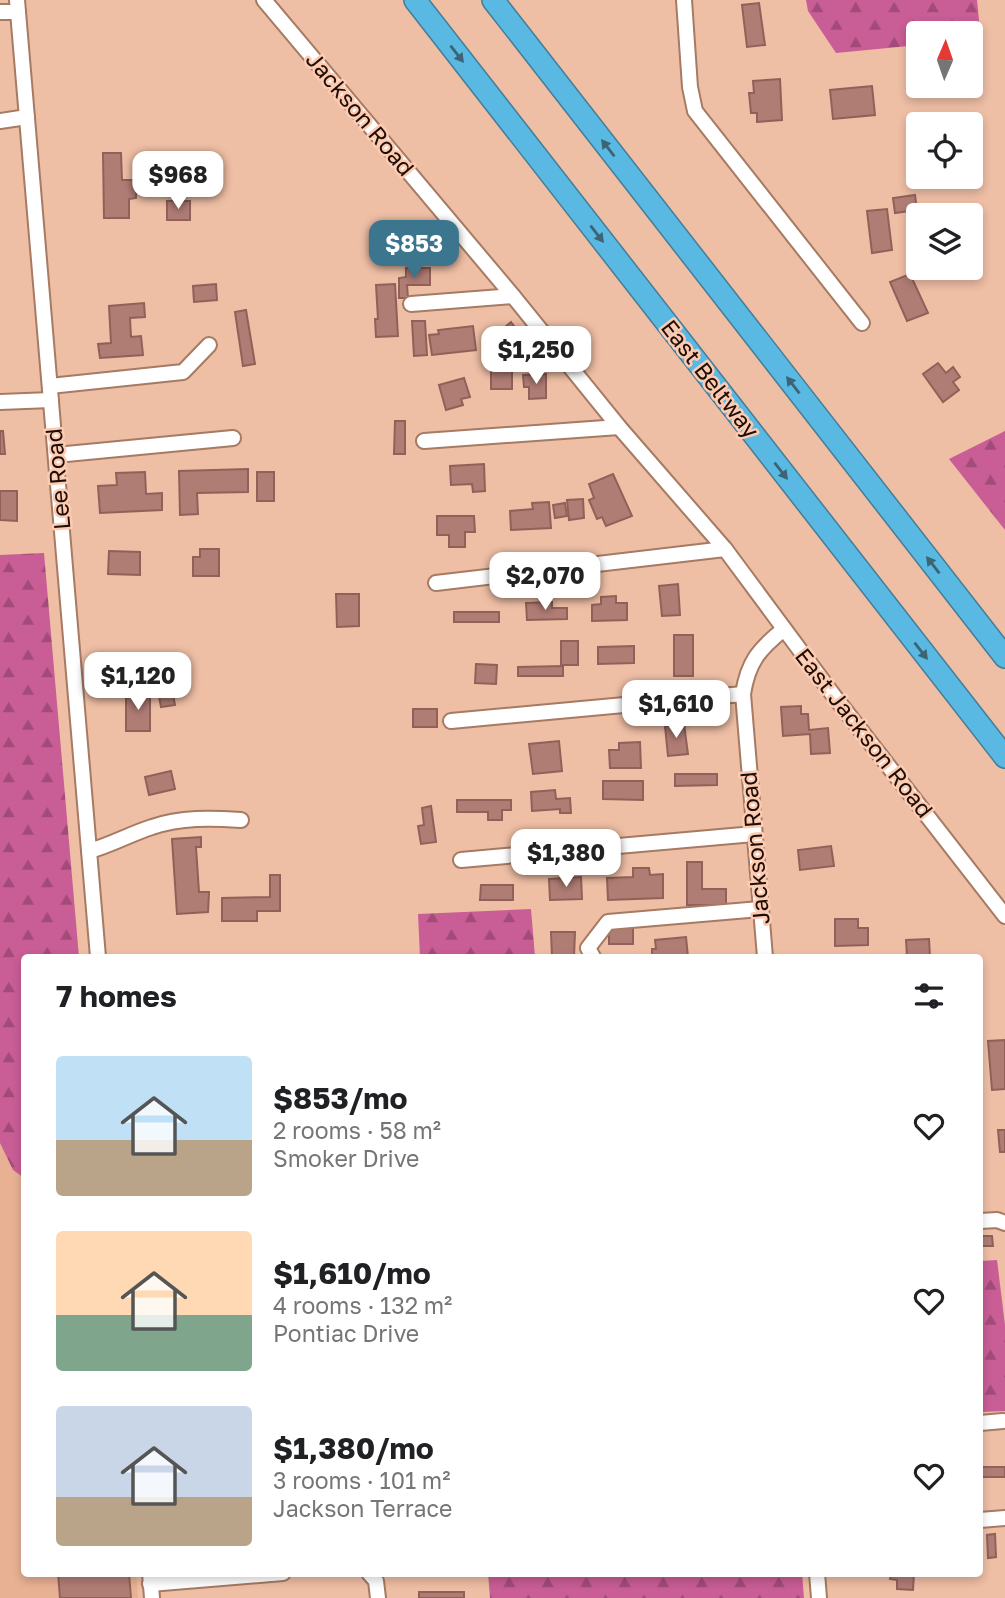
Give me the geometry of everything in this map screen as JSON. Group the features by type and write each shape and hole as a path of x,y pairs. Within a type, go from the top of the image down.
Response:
{"highway":[{"name":"East Beltway","path":"415,0 1005,757"},
{"path":"493,0 1005,657"}],"street":[{"name":"Jackson Road","path":"264,0 513,296 619,427 725,549"},
{"path":"684,0 690,87 695,111 862,323"},
{"path":"0,12 18,6"},
{"name":"Lee Road","path":"18,6 98,954"},
{"path":"0,121 27,117"},
{"path":"411,304 513,296"},
{"path":"0,402 183,372 209,345"},
{"path":"424,441 619,427"},
{"path":"56,455 233,438"},
{"path":"436,583 725,549"},
{"name":"East Jackson Road","path":"725,549 1005,916"},
{"name":"Jackson Road","path":"765,954 743,694 746,674 762,646 785,629"},
{"path":"451,721 743,694"},
{"path":"89,851 108,846 150,827 174,821 205,818 241,820"},
{"path":"461,860 754,834"},
{"path":"591,954 588,948 608,922 760,909"},
{"path":"983,1221 997,1220 1005,1223"},
{"path":"983,1423 1003,1421"},
{"path":"983,1520 1005,1518"},
{"path":"151,1585 239,1577"},
{"path":"372,1577 378,1598"},
{"path":"817,1577 819,1598"}],"shaded area":[{"path":"0,1143 13,1170 21,1176 21,1577 136,1577 138,1598 0,1598"}],"green space":[{"path":"806,0 977,0 979,21 906,21 906,46 836,53 808,11"},
{"path":"1005,431 1005,530 949,459"},
{"path":"44,553 79,954 21,954 21,1176 13,1170 0,1143 0,555"},
{"path":"531,909 535,954 420,954 418,914"},
{"path":"997,1260 1005,1325 1005,1411 983,1412 983,1261"},
{"path":"488,1577 802,1577 804,1598 490,1598"}],"building":[{"path":"759,3 765,45 747,47 742,5"},
{"path":"780,79 782,120 757,122 757,113 751,113 749,93 754,93 753,81"},
{"path":"872,86 875,115 833,119 830,90"},
{"path":"103,153 121,153 122,180 136,180 136,198 129,199 129,218 104,218"},
{"path":"915,195 916,203 906,203 906,212 895,213 893,198"},
{"path":"167,201 190,201 190,220 167,220"},
{"path":"887,209 892,250 872,253 867,211"},
{"path":"406,268 430,268 430,285 407,285 408,298 399,298 399,278 406,277"},
{"path":"906,276 906,280 913,280 928,313 907,321 890,282"},
{"path":"216,284 217,300 194,302 193,286"},
{"path":"395,284 398,336 376,337 376,285"},
{"path":"144,303 145,317 130,318 131,337 141,336 143,355 100,358 98,344 111,343 109,306"},
{"path":"246,310 255,364 243,366 235,312"},
{"path":"412,321 425,321 427,355 414,356"},
{"path":"511,322 525,341 518,346 504,328"},
{"path":"473,326 476,350 432,355 429,335 439,334 438,330"},
{"path":"938,363 946,373 953,367 960,377 953,382 959,390 943,402 923,374"},
{"path":"491,370 512,371 512,389 491,389"},
{"path":"546,374 546,398 529,399 529,387 524,387 523,375"},
{"path":"464,378 470,397 461,399 463,405 446,410 439,385"},
{"path":"395,421 405,421 405,454 394,454"},
{"path":"0,431 3,431 5,454 0,454"},
{"path":"484,464 485,491 473,492 472,484 451,485 450,466"},
{"path":"248,469 248,492 197,493 198,514 180,515 179,471"},
{"path":"145,472 146,494 162,493 162,510 100,513 98,486 117,485 116,473"},
{"path":"257,472 274,472 274,501 257,501"},
{"path":"613,474 632,516 606,526 602,517 597,519 589,500 594,498 589,484"},
{"path":"0,491 17,491 17,521 0,520"},
{"path":"583,499 584,518 569,520 567,500"},
{"path":"549,502 551,528 511,530 510,511 533,509 532,503"},
{"path":"565,503 567,516 555,518 553,505"},
{"path":"437,516 474,516 475,532 465,532 465,547 449,547 449,535 437,535"},
{"path":"200,549 219,549 219,576 193,576 193,557 200,557"},
{"path":"109,551 140,552 140,575 108,574"},
{"path":"678,584 680,615 662,616 659,586"},
{"path":"336,594 359,594 359,626 337,627"},
{"path":"616,596 616,603 627,603 627,620 592,621 592,605 601,604 601,597"},
{"path":"552,602 552,608 567,608 567,619 527,620 526,603"},
{"path":"454,612 499,612 499,622 454,622"},
{"path":"674,635 693,635 693,676 674,676"},
{"path":"561,641 578,641 578,665 561,665"},
{"path":"634,646 634,663 598,664 598,647"},
{"path":"476,664 497,665 496,684 475,683"},
{"path":"563,666 563,676 518,676 518,667"},
{"path":"126,692 150,693 150,731 126,731"},
{"path":"173,695 175,705 161,707 159,696"},
{"path":"801,706 801,714 808,714 809,730 828,728 830,753 811,754 810,734 783,736 781,707"},
{"path":"413,709 437,709 437,727 413,727"},
{"path":"684,724 688,754 668,756 665,726"},
{"path":"559,741 562,771 533,774 529,744"},
{"path":"640,742 641,768 610,768 609,750 619,750 619,743"},
{"path":"171,771 175,789 149,795 145,777"},
{"path":"675,774 717,774 717,785 675,786"},
{"path":"603,781 643,781 643,800 603,799"},
{"path":"555,790 556,799 570,798 571,813 560,813 560,809 532,811 531,792"},
{"path":"457,800 511,800 511,810 502,810 502,820 488,820 488,812 457,812"},
{"path":"431,806 436,842 421,844 418,826 424,825 422,808"},
{"path":"201,837 201,847 196,847 199,892 209,892 208,912 177,914 172,839"},
{"path":"831,846 834,866 800,870 798,850"},
{"path":"687,862 702,862 702,889 726,889 726,905 687,905"},
{"path":"633,868 649,868 650,875 663,874 663,898 608,900 607,878 633,877"},
{"path":"270,875 280,875 280,911 257,911 257,921 222,921 222,898 270,897"},
{"path":"581,877 582,899 550,900 549,879"},
{"path":"481,885 513,885 513,900 480,900"},
{"path":"835,919 858,919 858,928 868,928 868,945 835,946"},
{"path":"609,925 633,925 633,944 609,944"},
{"path":"551,932 575,932 574,954 552,954"},
{"path":"686,937 688,954 652,954 652,949 656,949 655,940"},
{"path":"929,939 930,954 907,954 906,940"},
{"path":"1005,1040 1005,1089 992,1090 988,1041"},
{"path":"998,1130 1005,1130 1005,1152 1000,1152"},
{"path":"983,1236 992,1236 993,1246 983,1246"},
{"path":"983,1467 1005,1467 1005,1477 983,1477"},
{"path":"995,1534 996,1557 988,1558 987,1535"},
{"path":"58,1577 129,1577 131,1598 60,1598"},
{"path":"914,1577 913,1590 897,1589 897,1580 890,1579"},
{"path":"419,1592 464,1592 464,1598 419,1598"}]}
